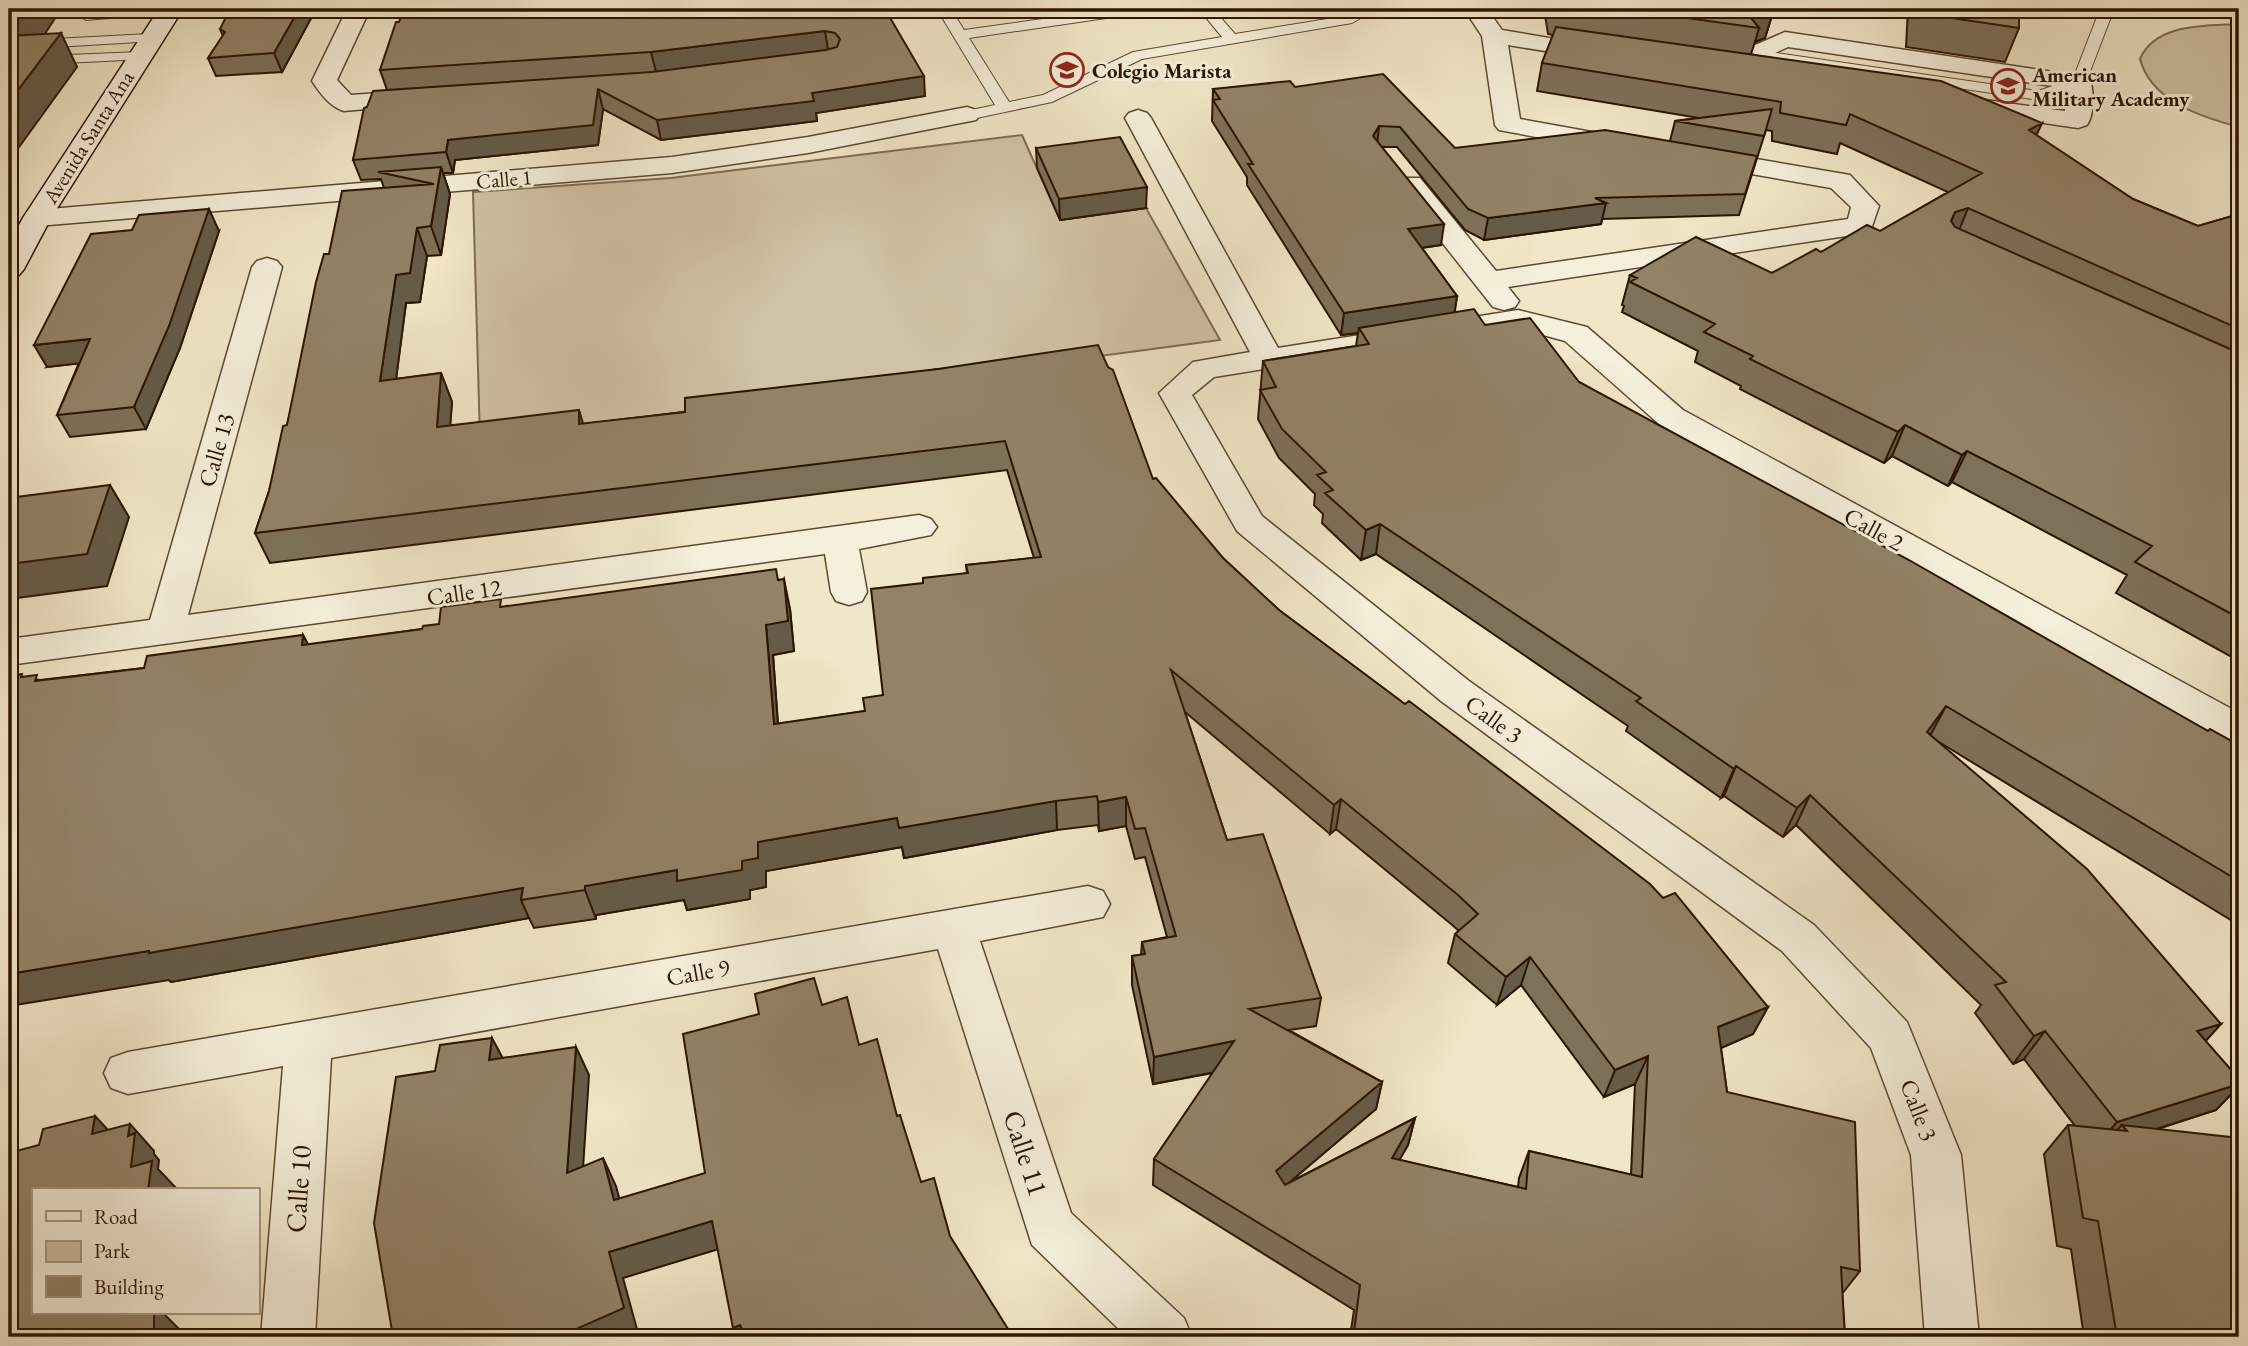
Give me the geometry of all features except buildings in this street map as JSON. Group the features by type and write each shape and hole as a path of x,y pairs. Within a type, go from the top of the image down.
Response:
{"street":[{"name":"Avenida Santa Ana","path":"9,268 37,218 171,9"},
{"path":"358,9 324,80 344,103 453,96"},
{"path":"1475,9 1494,36 1507,125 1641,148"},
{"path":"1494,36 1624,56"},
{"path":"1785,39 2079,82 2078,120 1784,79 1749,64 1785,39"},
{"name":"Calle 1","path":"37,218 672,165 808,145 967,116"},
{"path":"1138,118 1269,359"},
{"path":"1490,281 1860,226 1865,206 1840,181 1681,154"},
{"path":"1395,166 1518,319"},
{"name":"Calle 13","path":"165,632 267,267"},
{"name":"Calle 3","path":"1518,319 1204,369 1175,393 1249,523 1455,691 1798,938 1890,1036 1936,1155 1952,1337"},
{"name":"Calle 2","path":"1518,319 1576,334 1671,417 2239,731"},
{"name":"Calle 12","path":"9,652 841,540 919,527"},
{"path":"841,540 849,592"},
{"name":"Calle 9","path":"128,1073 1088,904"},
{"name":"Calle 11","path":"953,927 1050,1228 1165,1337"},
{"name":"Calle 10","path":"288,1337 309,1040"}],"lane":[{"path":"91,9 86,16 171,9"},
{"path":"944,9 1005,108"},
{"path":"960,35 1140,9"},
{"path":"1206,9 1231,39"},
{"path":"967,116 1047,100 1138,55 1352,19 1336,9"},
{"path":"2079,82 2107,9"},
{"path":"15,54 53,43 145,47"},
{"path":"15,54 41,60 145,47"}],"green space":[{"path":"2239,24 2239,127 2179,105 2155,86 2146,74 2140,59 2147,47 2157,39 2197,26"},
{"path":"1022,135 1060,220 1146,208 1220,340 480,439 473,192 671,178"}],"place":[{"name":"Colegio Marista","path":"1067,70"},
{"name":"American Military Academy","path":"2008,86"}]}
